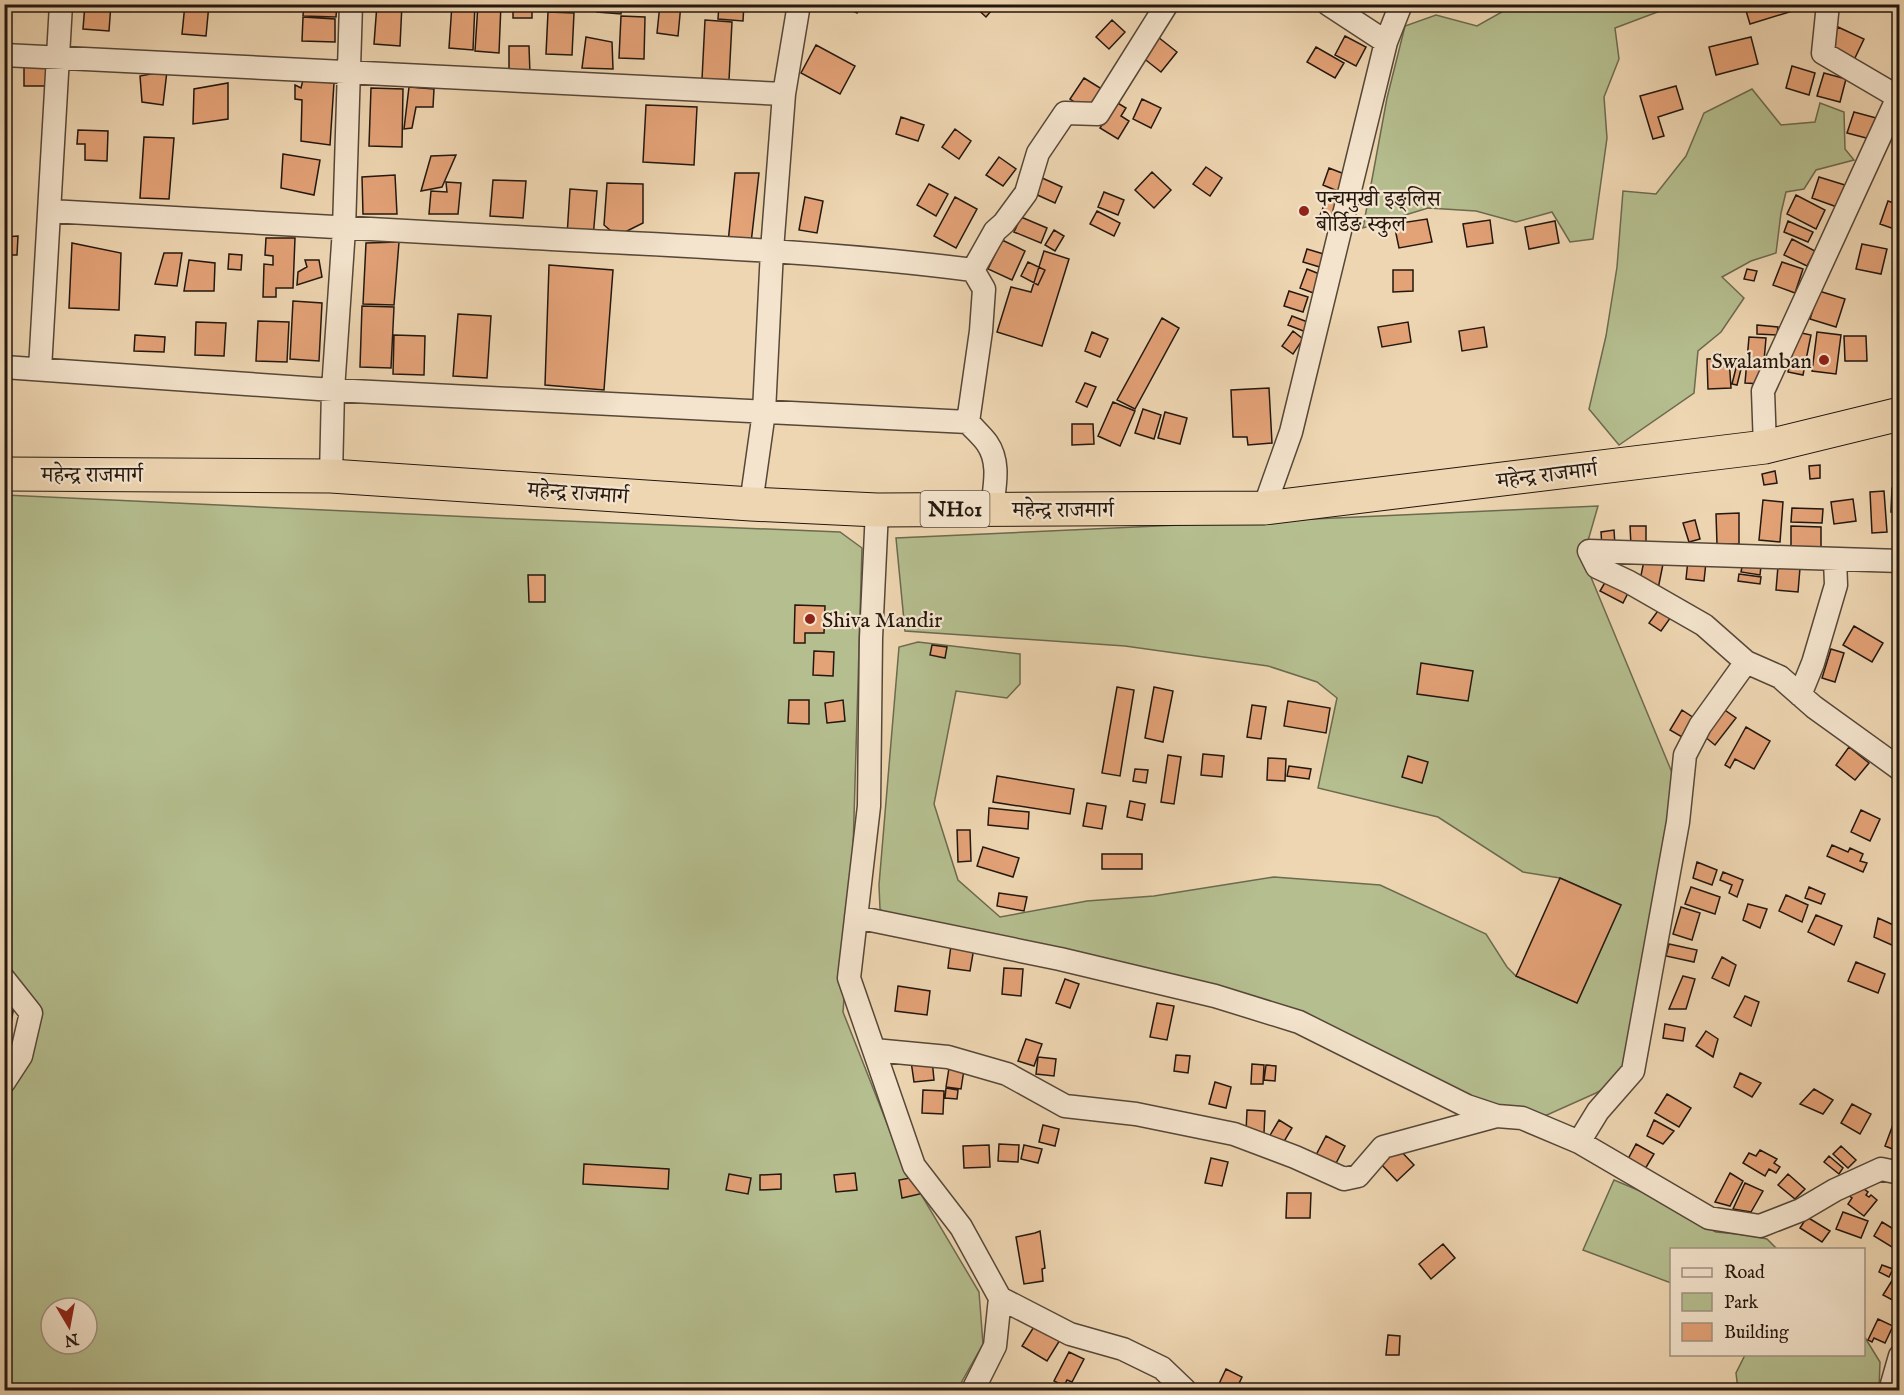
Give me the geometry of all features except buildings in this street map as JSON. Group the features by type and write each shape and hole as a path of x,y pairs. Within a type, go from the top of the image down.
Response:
{"highway":[{"name":"महेन्द्र राजमार्ग","path":"4,474 331,476 751,504 877,510 1264,508 1765,447 1899,414"}],"street":[{"path":"40,369 51,211 61,4"},
{"path":"331,476 333,390 344,229 351,4"},
{"path":"751,504 764,412 772,250 784,94 799,4"},
{"path":"973,270 995,231 1004,223 1026,193 1038,153 1065,113 1098,114 1167,4"},
{"path":"1329,4 1386,42"},
{"path":"1264,508 1291,432 1386,42 1401,4"},
{"path":"1765,447 1763,391 1899,97 1823,53 1828,4"},
{"path":"4,55 784,94"},
{"path":"51,211 344,229 772,250 973,270"},
{"path":"968,422 981,332 984,289 973,270"},
{"path":"4,367 333,390 968,422 989,445 995,464 996,478 992,509"},
{"path":"877,510 871,638 869,806 849,978 914,1166 961,1227 1000,1298 1070,1334 1123,1350 1162,1368 1185,1390"},
{"path":"1899,561 1589,551 1597,567 1629,582 1704,625 1746,662 1780,677 1814,707 1899,769"},
{"path":"1800,695 1814,663 1836,585 1835,558"},
{"path":"1579,1142 1598,1112 1633,1071 1678,822 1685,755 1700,726 1746,662"},
{"path":"856,917 1060,959 1215,996 1299,1022 1467,1106 1497,1116 1522,1118 1579,1142 1709,1218 1761,1226 1801,1210 1835,1190 1881,1169 1899,1173"},
{"path":"4,980 31,1013 21,1056 4,1082"},
{"path":"874,1050 948,1057 968,1062 1007,1074 1065,1106 1136,1114 1234,1134 1295,1157 1344,1179 1358,1176 1383,1147 1497,1116"},
{"path":"973,1390 995,1346 1000,1298"},
{"path":"1893,1390 1892,1384 1899,1356"}],"green space":[{"path":"1516,4 1676,5 1615,28 1619,59 1604,97 1607,138 1593,239 1570,242 1552,212 1516,222 1476,211 1428,208 1363,228 1387,98 1405,26 1436,15 1477,26"},
{"path":"1752,89 1781,125 1815,122 1820,103 1844,112 1845,149 1854,160 1816,170 1804,189 1786,192 1776,253 1751,261 1722,277 1744,298 1721,332 1698,351 1694,393 1619,445 1589,409 1606,336 1617,267 1623,191 1656,194 1686,156 1704,113"},
{"path":"5,495 840,532 862,548 852,884 843,1012 903,1164 979,1292 983,1344 957,1390 5,1390 4,1082 31,1014 5,979"},
{"path":"1598,506 1583,558 1673,775 1657,895 1621,1079 1547,1115 1497,1109 1333,1029 889,918 880,909 879,885 899,647 918,642 1020,654 1020,684 1007,698 956,691 934,804 958,880 1000,917 1087,901 1154,896 1274,877 1380,885 1486,934 1507,967 1516,976 1577,1003 1621,905 1560,878 1523,872 1438,817 1318,788 1337,698 1317,682 1268,666 1125,646 905,631 896,538"},
{"path":"1614,1180 1645,1193 1716,1232 1767,1239 1776,1248 1670,1248 1670,1283 1583,1250"},
{"path":"1865,1338 1880,1362 1879,1390 1738,1390 1736,1373 1744,1356 1865,1356"}],"place":[{"name":"पन्चमुखी इङ्लिस बोर्डिङ स्कुल","path":"1304,211"},
{"name":"Swalamban","path":"1824,360"},
{"name":"Shiva Mandir","path":"810,619"}]}
